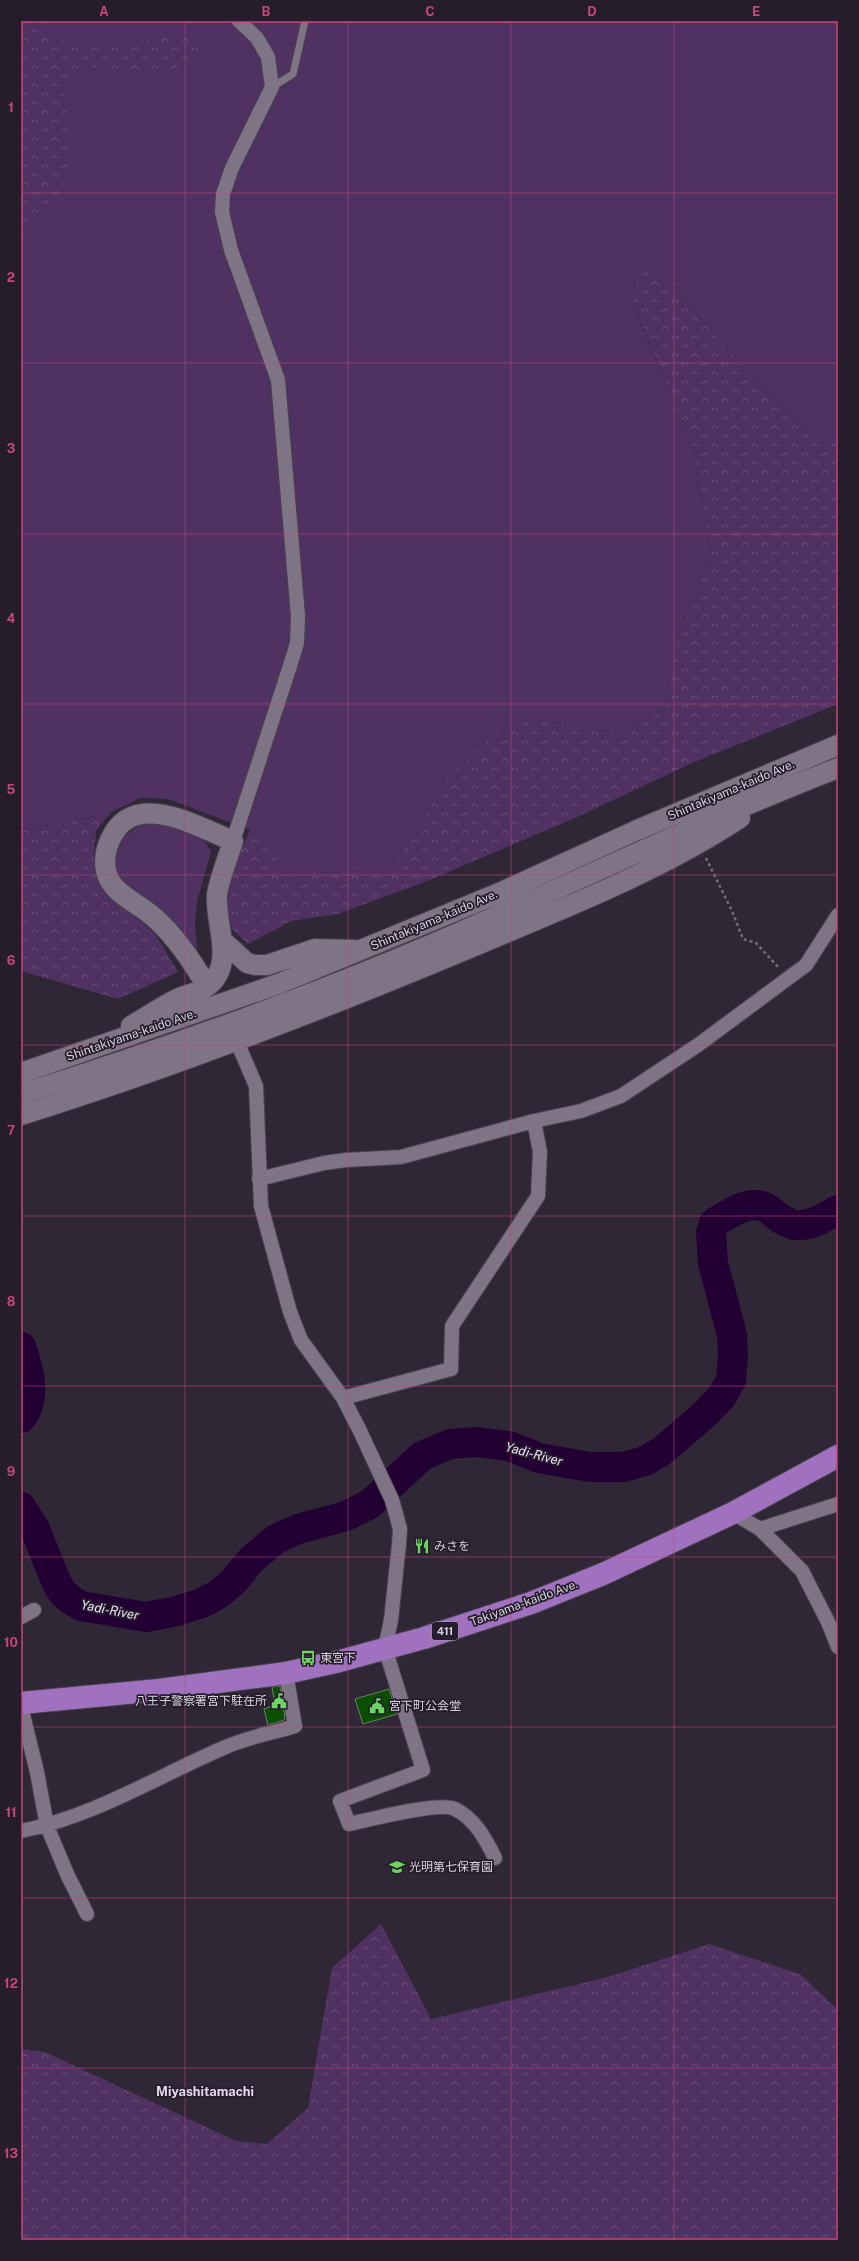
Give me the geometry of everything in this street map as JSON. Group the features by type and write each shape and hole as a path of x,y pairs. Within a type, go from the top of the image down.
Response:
{"highway":[{"name":"Takiyama-kaido Ave.","path":"21,1703 159,1690 286,1674 424,1638 531,1603 602,1574 733,1513 838,1456"}],"main road":[{"name":"Shintakiyama-kaido Ave.","path":"21,1073 80,1054 278,984 499,893 772,771 838,745"},
{"name":"Shintakiyama-kaido Ave.","path":"21,1094 183,1039 354,976 486,921 787,788 838,768"},
{"path":"21,1115 378,986 517,928 679,856 787,788"},
{"path":"80,1054 179,998 202,990 210,985 219,972 223,941 218,918 218,893 233,841 170,816 152,812 136,814 122,822 112,835 106,848 105,866 110,881 118,890 151,914 168,930 186,953 200,975"},
{"path":"223,941 247,963 255,965 267,965 316,949 361,950"}],"street":[{"path":"233,841 297,643 298,616 278,380 232,250 222,212 223,194 232,168 272,87 268,57 257,38 239,21"},
{"path":"259,1179 324,1163 346,1160 400,1157 534,1121 581,1111 621,1096 698,1045 806,966 838,915"},
{"path":"234,1038 256,1086 261,1206 293,1319 301,1340 342,1398 360,1431 392,1500 400,1529 392,1620 385,1648 423,1770 340,1801 349,1824 429,1808 453,1808 469,1818 481,1831 495,1858"},
{"path":"342,1398 451,1369 452,1326 538,1196 540,1152 534,1121"},
{"path":"760,1529 838,1504"},
{"path":"733,1513 760,1529 802,1571 828,1622 838,1648"},
{"path":"21,1617 34,1610"},
{"path":"21,1831 47,1826 129,1794 229,1745 295,1726 286,1674"},
{"path":"21,1707 37,1772 47,1826 66,1874 87,1914"}],"lane":[{"path":"272,87 293,74 305,21"}],"path":[{"path":"704,854 732,911 743,939 756,942 778,968 792,976"}],"green space":[{"path":"21,21 838,21 838,439 812,434 777,402 702,321 670,280 638,265 633,305 693,448 711,558 679,634 664,708 622,734 533,719 407,846 387,870 320,873 287,880 271,847 250,830 168,799 140,798 110,813 24,830 21,829"},
{"path":"21,21 42,21 73,48 196,34 212,53 162,74 84,66 64,89 72,167 57,198 21,242"},
{"path":"638,264 670,280 702,321 777,402 812,434 838,439 838,704 692,763 575,818 427,881 338,914 291,921 248,944 232,929 226,900 239,855 250,830 271,846 287,880 320,873 387,870 407,846 449,775 494,734 533,719 622,734 664,708 679,634 711,558 693,448 633,304"},
{"path":"110,813 96,831 94,859 101,886 156,935 178,972 118,999 21,971 21,829 24,830"},
{"path":"162,822 203,837 211,852 197,901 195,923 198,960 161,911 128,887 119,877 115,869 115,853 124,838 130,832 144,824"},
{"path":"381,1924 431,2019 608,1977 709,1944 800,1974 838,2010 838,2240 21,2240 21,2049 45,2052 236,2141 267,2144 308,2108 332,1968"}],"building":[{"path":"280,1686 285,1718 284,1720 268,1725 264,1709 275,1705 272,1687"},
{"name":"宮下町公会堂","path":"389,1689 397,1714 363,1724 355,1699"}],"waterway":[{"name":"Yadi-River","path":"21,1507 35,1529 55,1579 62,1592 71,1600 81,1606 146,1617 177,1611 202,1603 217,1595 232,1583 252,1559 276,1539 298,1529 346,1516 370,1504 422,1456 450,1444 476,1442 509,1446 539,1458 590,1467 623,1467 645,1461 662,1451 705,1414 722,1396 731,1380 733,1356 732,1335 713,1263 711,1233 714,1223 734,1211 757,1205 764,1207 779,1218 795,1225 812,1223 838,1210"},
{"name":"Yadi-River","path":"21,1347 27,1364 30,1383 29,1402 21,1418"}],"place":[{"name":"みさを","path":"422,1546"},
{"name":"東宮下","path":"308,1658"},
{"name":"八王子警察署宮下駐在所","path":"279,1701"},
{"name":"宮下町公会堂","path":"377,1706"},
{"name":"光明第七保育園","path":"397,1867"}],"district":[{"name":"Miyashitamachi","path":"205,2091"}]}
